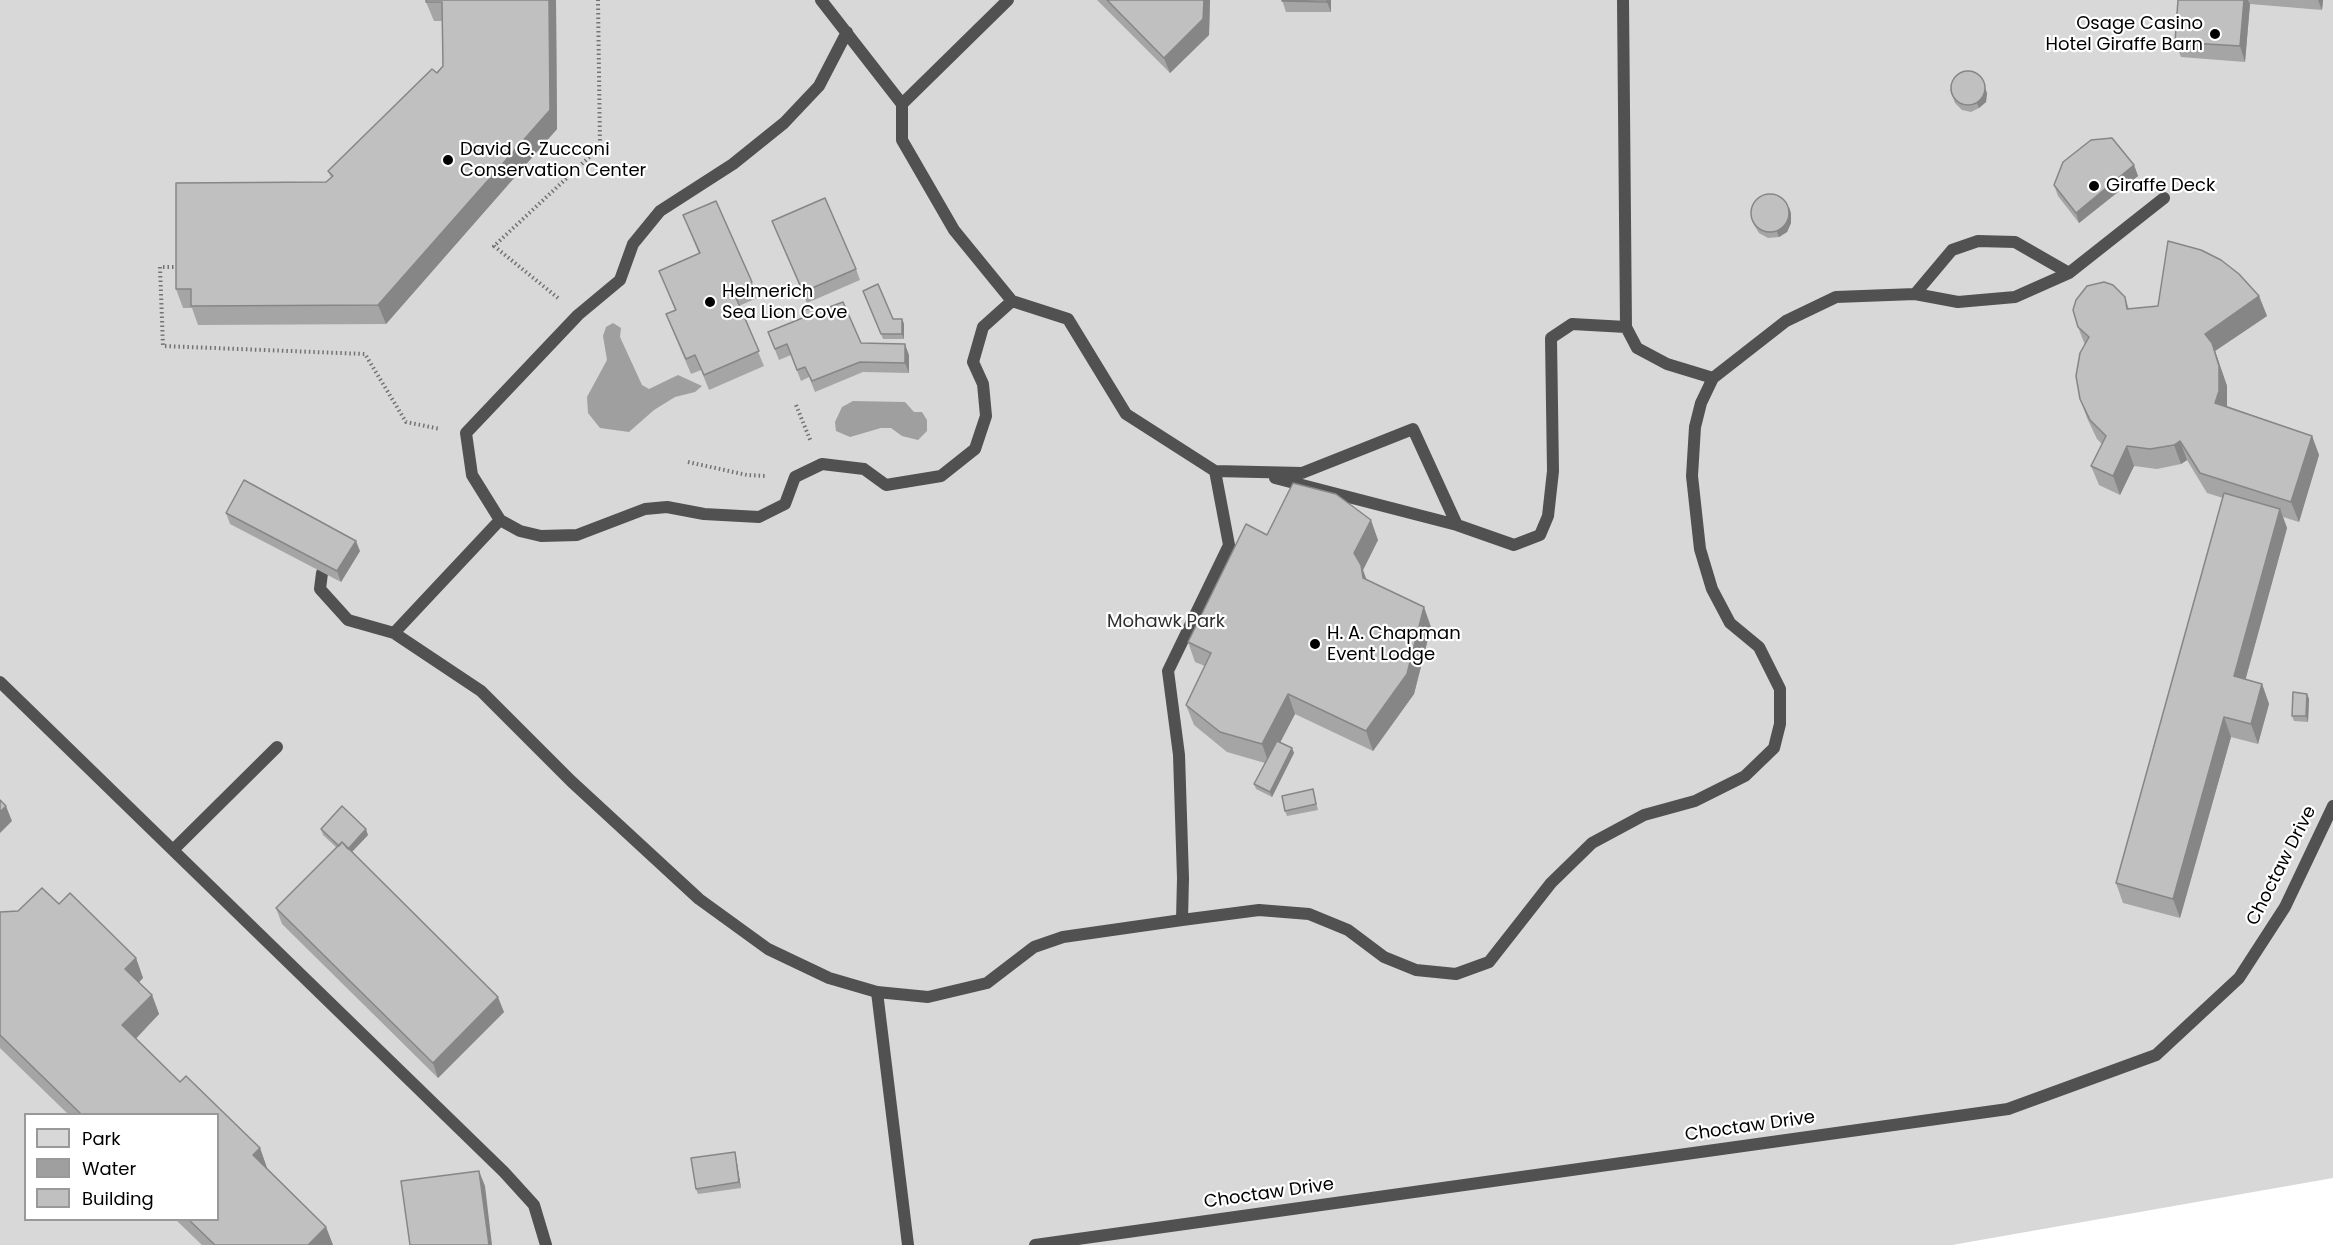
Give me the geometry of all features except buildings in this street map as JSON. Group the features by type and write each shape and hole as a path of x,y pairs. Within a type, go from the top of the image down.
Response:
{"street":[{"path":"821,0 902,104 902,141 954,230 1012,301 1068,320 1126,414 1215,471 1302,474 1413,429 1457,525"},
{"path":"902,104 1008,0"},
{"path":"1623,0 1626,327 1637,348 1667,364 1713,378"},
{"path":"847,32 819,86 784,123 733,164 660,211 633,244 620,280 578,315 466,433 472,476 500,520 520,531 553,536 577,535 645,509 667,507 705,514 759,517 785,504 795,477 822,464 864,469 886,485 941,476 975,449 986,416 983,384 973,362 983,327 1012,301"},
{"path":"322,573 321,589 348,620 394,633 481,691 571,781 699,899 768,949 829,978 877,992 928,997 987,983 1034,947 1063,937 1259,910 1309,914 1348,930 1384,957 1416,970 1456,974 1489,962 1551,884 1592,843 1644,815 1695,801 1745,776 1774,748 1780,724 1780,689 1759,646 1730,623 1712,589 1700,549 1692,476 1695,427 1701,403 1713,378 1786,321 1836,297 1915,294 1958,302 2015,297 2069,273 2164,198"},
{"path":"1915,294 1952,250 1978,240 2015,243 2069,273"},
{"path":"1253,472 1457,525 1514,544 1540,535 1548,516 1553,471 1551,338 1572,324 1626,327"},
{"path":"1182,920 1179,755 1168,671 1229,544 1215,471"},
{"path":"394,633 500,520"},
{"path":"0,682 504,1172 534,1205 546,1245"},
{"path":"173,850 277,747"},
{"name":"Choctaw Drive","path":"1035,1245 2008,1108 2156,1055 2239,978 2285,906 2333,806"},
{"path":"877,992 908,1245"}],"path":[{"path":"578,315 494,246 600,147 598,0"},
{"path":"178,267 160,267 163,346 365,354 406,422 466,433"},
{"path":"796,405 803,427 822,464"},
{"path":"688,462 747,475 795,477"}],"green space":[{"name":"Mohawk Park","path":"0,0 2333,0 2333,1178 1952,1245 0,1245"}],"water":[{"path":"613,323 621,328 620,337 642,385 649,389 678,375 702,386 695,392 675,397 654,410 629,432 600,428 588,413 587,397 607,360 603,336 606,327"},
{"path":"853,401 905,402 914,412 922,412 927,420 927,431 918,440 902,436 891,428 881,428 850,437 836,431 835,422 842,407"}],"place":[{"name":"Osage Casino Hotel Giraffe Barn","path":"2215,34"},
{"name":"David G. Zucconi Conservation Center","path":"448,160"},
{"name":"Giraffe Deck","path":"2094,186"},
{"name":"Helmerich Sea Lion Cove","path":"710,302"},
{"name":"H. A. Chapman Event Lodge","path":"1315,644"}]}
